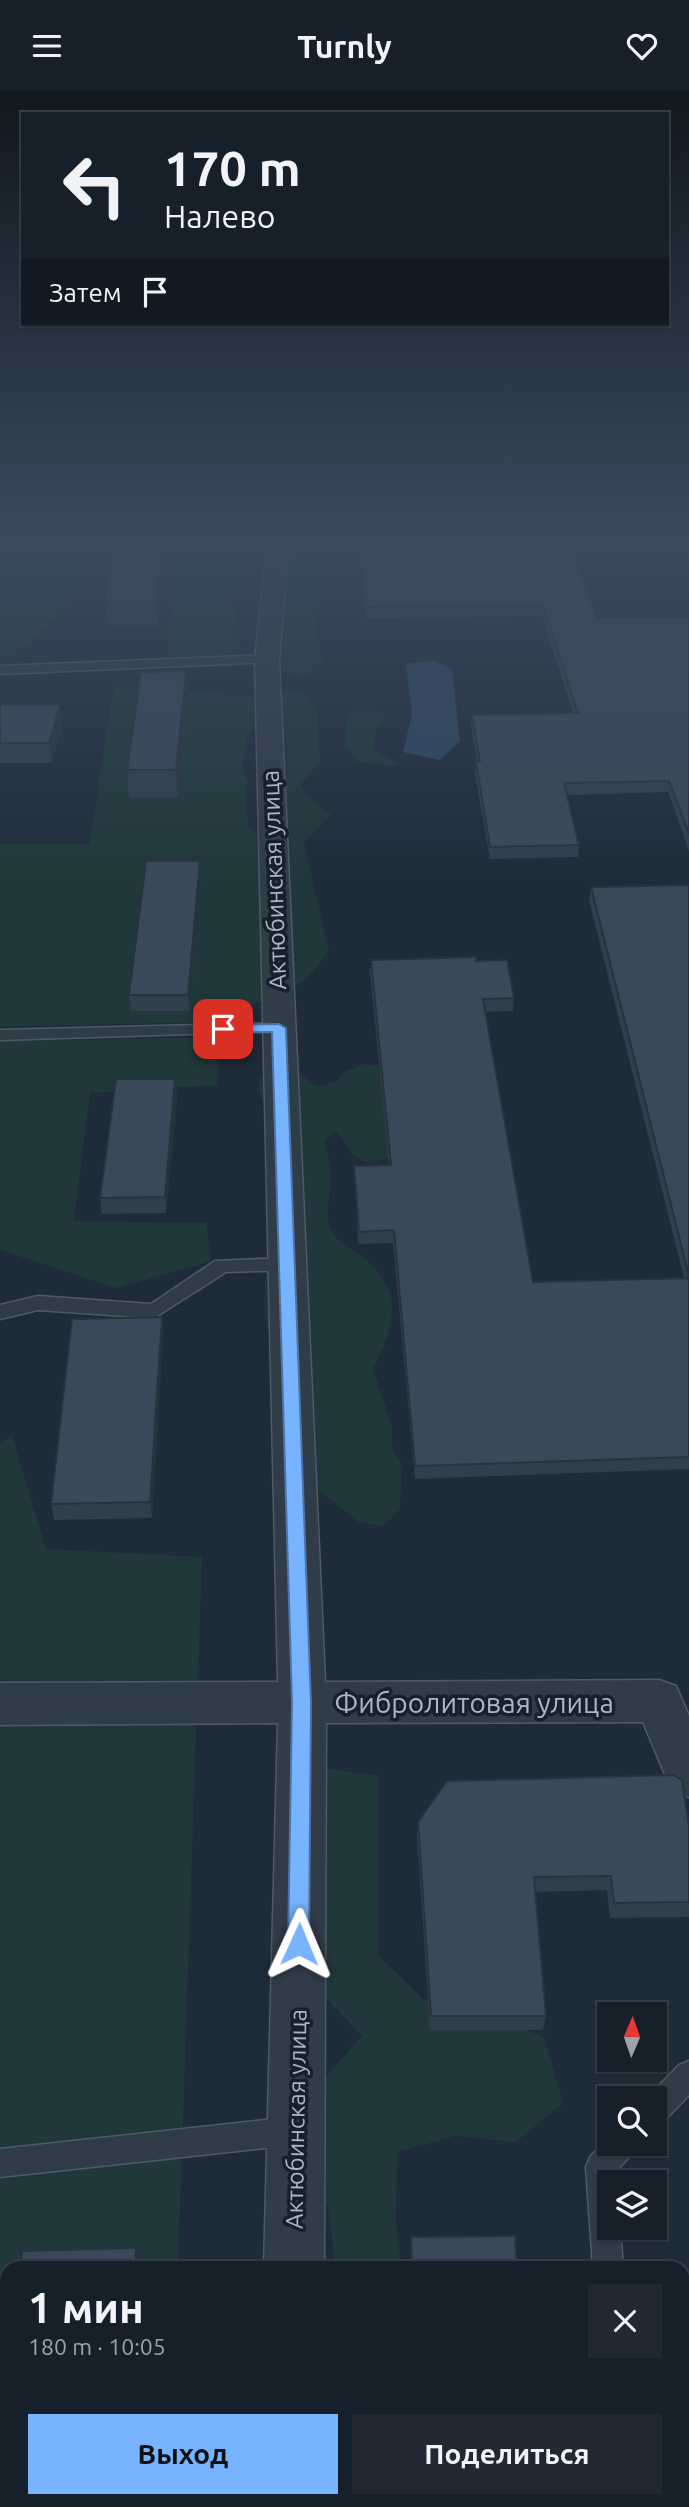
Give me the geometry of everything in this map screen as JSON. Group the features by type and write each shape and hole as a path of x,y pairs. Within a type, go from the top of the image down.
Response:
{"street":[{"name":"Актюбинская улица","path":"267,656 302,1703 294,2261"},
{"name":"Фибролитовая улица","path":"0,1705 659,1701 689,1775"}],"lane":[{"path":"0,670 267,659"},
{"path":"0,1035 279,1028"},
{"path":"0,1312 38,1303 154,1311 222,1266 287,1265"},
{"path":"667,2098 689,2075"},
{"path":"0,2163 296,2131"},
{"path":"607,2261 600,2167 611,2156"}],"green space":[{"path":"277,656 323,656 325,660 315,673 302,676 277,672"},
{"path":"114,686 257,697 253,727 247,738 242,770 248,781 246,805 249,828 260,838 286,820 287,745 274,697 287,689 306,693 317,712 320,762 301,784 306,795 331,814 304,842 329,951 306,980 270,998 206,1022 0,1027 0,844 89,844"},
{"path":"352,711 377,711 387,714 374,736 375,751 400,763 391,766 358,762 346,747 346,715"},
{"path":"222,1037 217,1085 90,1093 74,1221 206,1223 211,1261 116,1288 0,1250 0,1041"},
{"path":"365,1064 386,1066 389,1157 370,1164 354,1156 336,1130 324,1141 331,1168 329,1225 341,1242 374,1268 390,1295 391,1322 373,1369 392,1426 392,1447 402,1465 400,1509 384,1526 358,1522 306,1479 269,1334 265,1301 270,1214 266,1184 270,1136 265,1105 258,1091 260,1078 271,1067 292,1067 317,1087 336,1082 345,1071"},
{"path":"12,1435 46,1549 202,1557 178,2261 0,2261 0,1444"},
{"path":"316,1767 379,1776 379,1956 423,1999 483,2013 544,2037 563,2103 516,2142 455,2136 397,2152 396,2221 400,2261 334,2261 329,2212 312,2146 322,2081 362,2036 321,1993"}],"water":[{"path":"435,661 452,669 460,741 440,760 403,752 412,715 406,663"}],"building":[{"path":"559,656 689,656 689,834 669,781 564,783 579,845 490,847 476,761 480,761 472,715 578,713"},
{"path":"186,671 176,770 127,770 141,672"},
{"path":"0,705 60,705 49,743 0,743"},
{"path":"146,861 200,861 188,995 129,995"},
{"path":"689,885 689,1276 591,887"},
{"path":"476,957 476,961 507,960 514,998 483,999 533,1282 689,1278 689,1457 415,1466 394,1230 359,1232 354,1166 391,1165 371,960"},
{"path":"116,1079 175,1079 165,1197 100,1198"},
{"path":"162,1317 150,1502 51,1504 72,1319"},
{"path":"673,1775 682,1780 689,1826 689,1902 614,1903 611,1876 534,1877 546,2016 431,2016 418,1822 447,1781"},
{"path":"515,2236 517,2261 412,2261 411,2237"},
{"path":"136,2248 135,2261 21,2261 22,2251"}],"route":[{"path":"223,1029 279,1028 302,1703 299,1944"}]}
